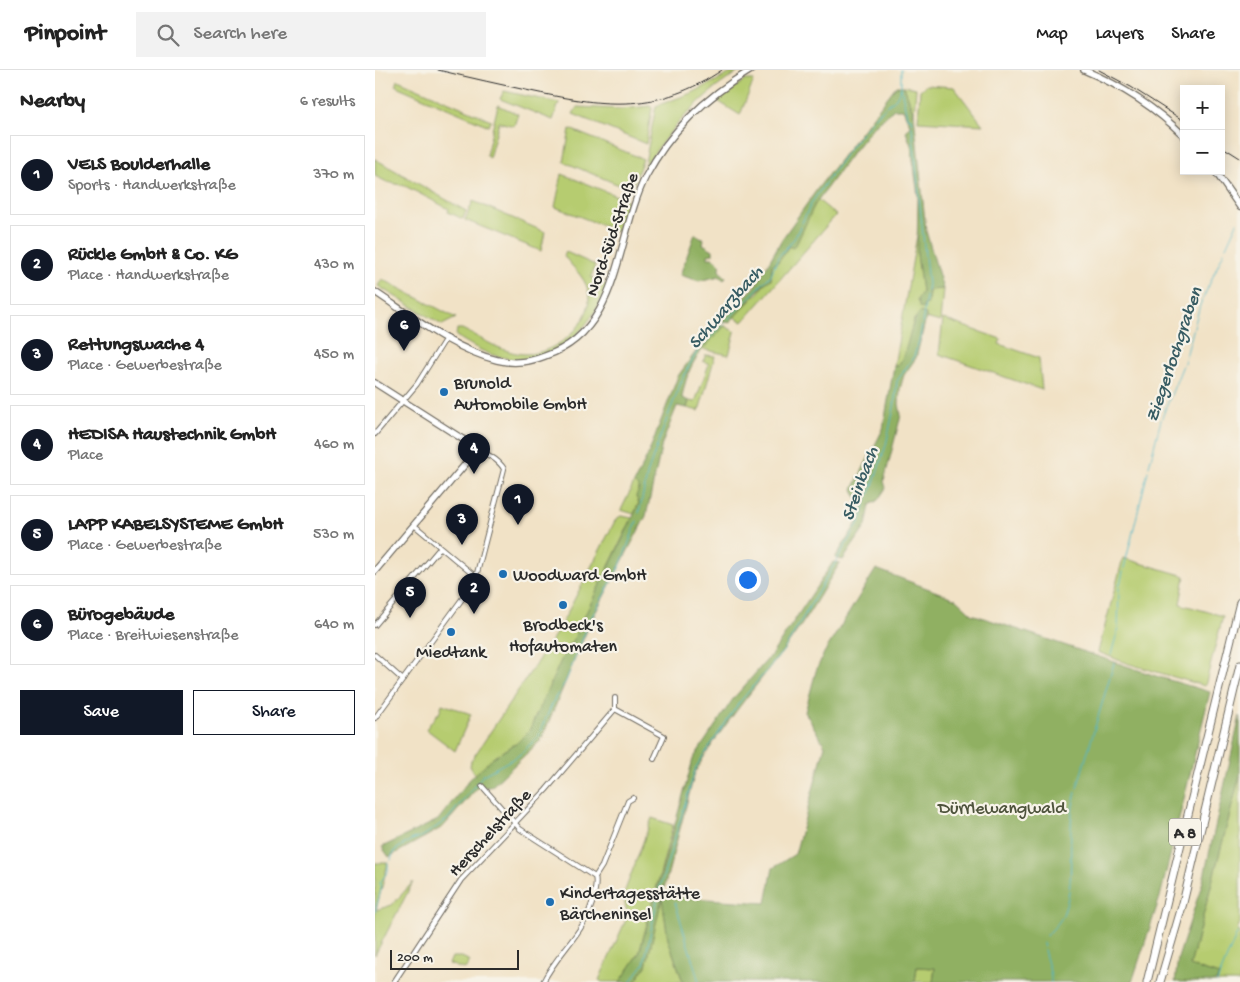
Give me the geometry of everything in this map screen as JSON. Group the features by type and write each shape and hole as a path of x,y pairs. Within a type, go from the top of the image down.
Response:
{"highway":[{"name":"A 8","path":"1147,982 1240,602"},
{"name":"A 8","path":"1160,982 1183,903 1240,666"}],"main road":[{"name":"Nord-Süd-Straße","path":"376,295 446,338 475,353 504,362 531,360 549,355 575,340 590,325 602,306 613,281 635,201 647,174 666,145 706,102 751,70"},
{"path":"1084,70 1133,94 1180,132"},
{"path":"1218,175 1240,207"},
{"path":"375,383 461,438 469,444 472,450 468,461 375,571"}],"street":[{"path":"375,434 403,402 446,338"},
{"path":"375,718 473,584 476,577 504,469 501,463 479,451 472,450"},
{"path":"413,525 476,577"},
{"path":"375,625 440,548"},
{"path":"375,656 403,680"},
{"path":"615,698 615,709 664,736 655,759"},
{"name":"Herschelstraße","path":"394,982 461,880 515,824 615,709"},
{"path":"482,786 515,824 595,877"},
{"path":"543,982 556,960 585,923 591,908 596,883 595,877 602,866 628,801 633,798"}],"green space":[{"path":"737,70 742,70 713,90 687,113 644,168 656,106 694,92"},
{"path":"398,80 491,120 489,126 396,86"},
{"path":"746,80 754,80 740,115 716,100"},
{"path":"926,85 954,87 983,125 918,121 920,90"},
{"path":"896,86 904,86 914,114 926,231 943,289 929,290 928,304 924,305 923,309 920,308 917,300 922,292 917,254 918,196 911,145 906,132 910,125 903,109 894,109 873,127 815,204 797,243 792,248 789,246 778,262 772,265 771,279 765,283 729,323 720,320 755,287 782,239 818,188"},
{"path":"904,86 916,88 914,114"},
{"path":"504,91 559,103 553,120 500,99"},
{"path":"498,105 518,114 514,126 499,122 489,158 486,156"},
{"path":"650,106 652,108 646,144 573,114 577,107 622,109"},
{"path":"570,129 643,159 631,190 564,162"},
{"path":"375,159 466,211 463,219 448,212 449,209 405,186 387,182 375,176"},
{"path":"562,174 627,200 617,231 555,207"},
{"path":"818,200 836,215 743,322 734,317 759,292 765,283 771,279 772,265 789,246"},
{"path":"473,201 545,232 541,251 465,220"},
{"path":"919,224 917,254 924,305 928,303 929,290 943,289 940,322 926,318 925,314 914,319 905,356 898,366 894,366"},
{"path":"695,234 704,239 703,244 713,250 713,254 708,255 708,258 713,258 721,265 719,271 726,277 724,280 719,276 699,281 680,275"},
{"path":"566,252 595,265 591,277 608,286 590,319 578,333 564,344 549,353 532,358 513,359 488,353 456,336 457,329 462,329 501,348 526,354 538,353 561,342 580,324 586,314 589,302 586,285 564,256"},
{"path":"382,279 456,318 442,325 378,286"},
{"path":"920,312 926,314 926,318 916,358 904,375 900,389 899,404 901,415 884,481 886,488 878,500 870,505 866,526 843,560 835,558 857,523 853,515 858,502 853,489 883,429 894,366 898,366 902,359 913,324"},
{"path":"943,319 1001,339 999,344 1039,358 1042,390 939,354"},
{"path":"717,323 725,326 696,358 688,375 682,398 689,401 687,408 677,406 662,444 646,516 590,623 540,741 491,787 478,787 443,827 389,857 382,847 438,820 470,779 494,757 517,743 529,731 568,645 572,643 639,503 636,497 639,488 634,483 647,457 678,376"},
{"path":"725,326 735,332 729,355 702,349"},
{"path":"706,355 715,356 699,411 687,408 689,401 695,402 709,364 703,361"},
{"path":"634,483 639,488 636,497 639,502 634,514 621,510"},
{"path":"621,516 632,518 572,643 568,646 529,731 517,743 494,757 475,775 470,766 471,761 559,629 616,519"},
{"path":"1123,558 1185,576 1180,604 1223,616 1205,686 1126,663 1098,652"},
{"name":"Dürrlewangwald","path":"833,562 840,563 802,625 728,722 695,772 662,896 766,903 773,868 795,854 825,746 805,712 816,671 824,653 876,569 956,599 972,614 1159,677 1210,692 1160,897 1132,982 933,982 935,968 917,967 915,982 683,982 668,939 662,898 646,966 635,982 620,982 639,954 693,759 733,699 772,654"},
{"path":"442,704 471,714 455,751 426,729 437,714 439,714"},
{"path":"1240,716 1240,775 1190,966 1219,975 1216,982 1175,982 1178,958 1203,881"},
{"path":"1240,775 1240,923 1237,930 1240,932 1240,982 1216,982 1219,975 1190,966"},
{"path":"652,818 673,825 639,954 620,982 602,982 599,980 628,915 623,896"},
{"path":"375,863 388,863 376,910 392,905 413,882 375,955"},
{"path":"662,896 668,939 683,982 635,982 646,966"},
{"path":"452,957 462,957 470,961 466,968 463,969 449,964"},
{"path":"917,967 935,968 933,982 915,982"}],"waterway":[{"name":"Steinbach","path":"630,982 644,964 659,891 696,767 738,704 784,650 862,517 886,445 897,381 914,356 920,338 928,284 911,118 907,117 901,88 901,70"},
{"name":"Schwarzbach","path":"639,513 648,471 684,375 698,350 771,275 778,257 794,239 812,202 849,149 878,114 896,98 901,88"},
{"name":"Ziegerlochgraben","path":"1226,247 1237,223"},
{"name":"Ziegerlochgraben","path":"1149,466 1161,420 1185,360 1200,305 1224,252"},
{"name":"Ziegerlochgraben","path":"1111,655 1118,629 1119,588 1148,471"},
{"name":"Schwarzbach","path":"391,860 394,851 411,840 423,836 448,819 483,775 518,756 537,738 555,698 566,681 590,620 620,566 637,521"},
{"name":"Ziegerlochgraben","path":"1077,788 1114,663"},
{"name":"Ziegerlochgraben","path":"1046,936 1061,919 1066,905 1070,873 1071,823 1076,792"},
{"name":"Schwarzbach","path":"375,912 381,890 380,883 388,871 388,863"},
{"name":"Steinbach","path":"660,891 672,895"},
{"name":"Steinbach","path":"675,902 699,982"},
{"path":"1217,982 1238,931"},
{"name":"Ziegerlochgraben","path":"1043,943 1051,982"}],"tram line":[{"path":"438,70 561,97 609,103 654,100 676,94 699,84 722,70"},
{"path":"1099,70 1131,87 1180,118"},
{"path":"1225,149 1240,158"}],"place":[{"name":"Bürogebäude","path":"404,351"},
{"name":"Brunold Automobile GmbH","path":"444,392"},
{"name":"HEDISA Haustechnik GmbH","path":"474,474"},
{"name":"VELS Boulderhalle","path":"518,525"},
{"name":"Rettungswache 4","path":"462,545"},
{"name":"Woodward GmbH","path":"503,574"},
{"name":"Brodbeck's Hofautomaten","path":"563,605"},
{"name":"Rückle GmbH & Co. KG","path":"474,614"},
{"name":"LAPP KABELSYSTEME GmbH","path":"410,618"},
{"name":"Miedtank","path":"451,632"},
{"name":"Kindertagesstätte Bärcheninsel","path":"550,902"}]}
